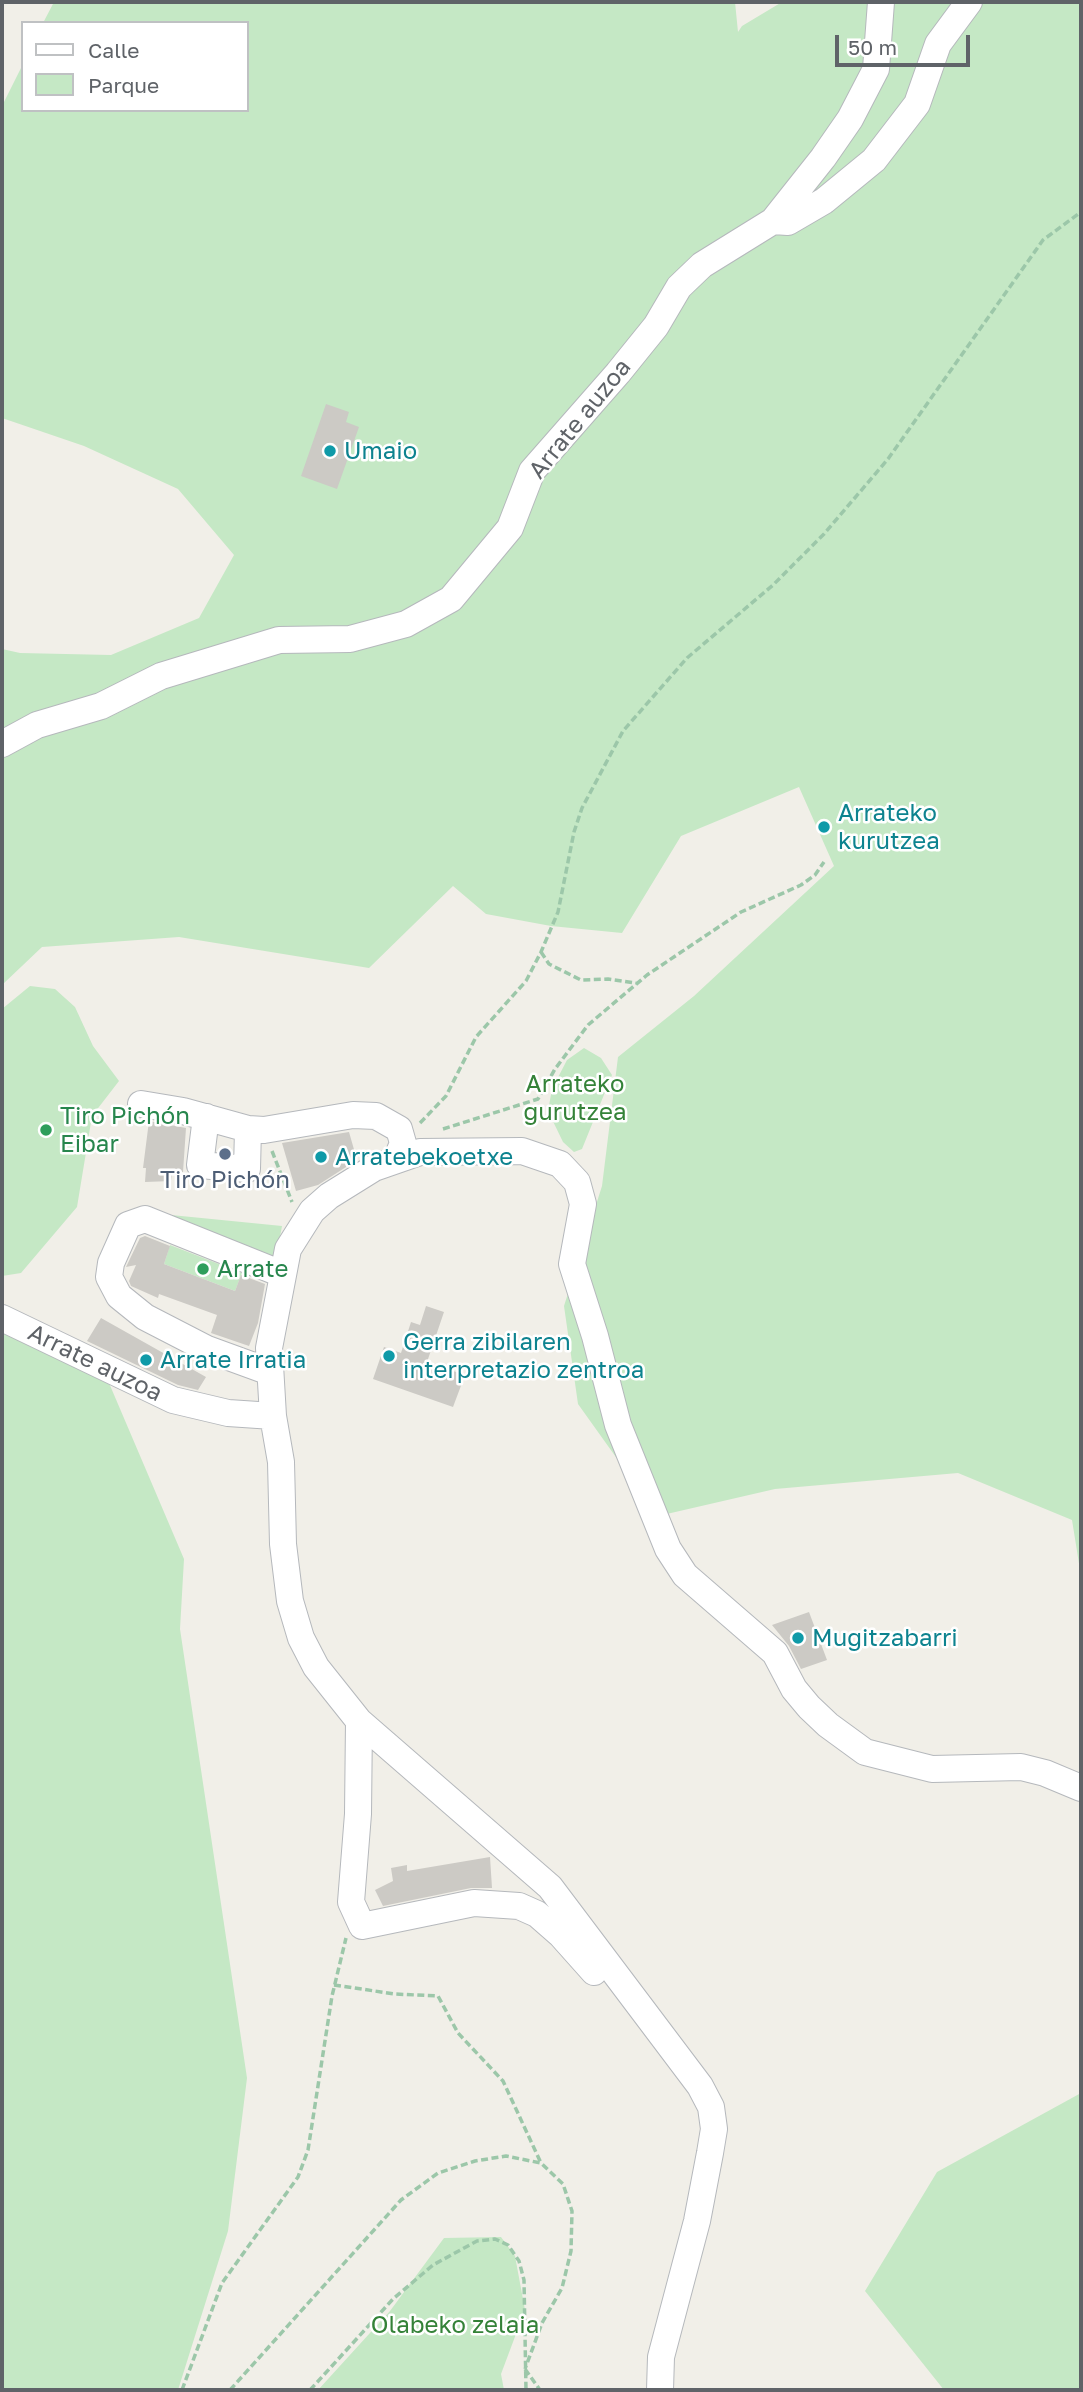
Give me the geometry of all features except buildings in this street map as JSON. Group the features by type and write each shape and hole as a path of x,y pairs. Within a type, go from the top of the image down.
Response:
{"street":[{"name":"Arrate auzoa","path":"2,744 37,725 101,706 162,676 279,640 350,639 406,624 451,599 510,528 532,471 656,326 679,287 702,265 773,221 823,158 865,93 876,69 881,2"},
{"name":"Arrate auzoa","path":"773,221 788,222 824,201 874,160 917,104 938,44 969,2"},
{"path":"141,1104 256,1129 354,1115 376,1116 399,1129 400,1151"},
{"path":"205,1117 200,1165 247,1169 256,1129"},
{"path":"660,2390 661,2357 696,2221 714,2129 711,2107 700,2086 550,1887 359,1721 316,1667 301,1638 290,1601 283,1544 281,1462 273,1416 270,1360 288,1249 312,1211 329,1196 400,1151 523,1151 560,1164 577,1182 583,1203 572,1249 576,1284 595,1336 618,1425 668,1549 698,1588 775,1653 794,1689 828,1725 865,1752 908,1765 943,1770 1021,1767 1045,1773 1081,1788"},
{"path":"270,1360 207,1349 145,1317 120,1296 109,1277 111,1263 128,1225 145,1219 282,1274"},
{"name":"Arrate auzoa","path":"2,1318 173,1400 228,1413 273,1416"},
{"path":"359,1721 358,1814 351,1902 362,1926 474,1903 519,1906 537,1914 561,1935 625,2007 654,2028"}],"path":[{"path":"400,1151 446,1096 476,1037 526,981 558,912 574,832 582,808 623,731 687,658 773,585 824,534 887,459 1042,240 1081,212"},
{"path":"438,1131 538,1099 555,1069 588,1025 638,984 741,912 801,885 815,875 824,862"},
{"path":"541,952 549,964 581,980 608,979 638,984"},
{"path":"256,1129 302,1227"},
{"path":"181,2390 222,2283 283,2200 305,2160 316,2113 334,1985 346,1938 362,1926"},
{"path":"334,1985 395,1994 438,1996 458,2033 503,2081 541,2163 564,2184 572,2211 571,2251 562,2288 542,2323 525,2369"},
{"path":"230,2390 401,2200 438,2173 475,2161 506,2156 541,2163"},
{"path":"310,2390 393,2299 433,2265 477,2241 495,2239 508,2245 519,2261 524,2280 527,2390"},
{"path":"525,2369 540,2390"}],"green space":[{"path":"54,2 735,2 738,32 742,26 782,2 1081,2 1081,1576 1072,1520 958,1473 775,1489 658,1516 578,1404 564,1306 602,1186 618,1057 694,996 834,866 799,787 681,836 622,933 551,926 486,914 453,886 369,968 179,937 42,947 2,985 2,649 20,653 111,655 199,618 234,555 178,489 84,446 2,418 2,106 21,68 21,112 248,112 248,21 44,21"},
{"name":"Tiro Pichón Eibar","path":"30,986 55,989 75,1007 93,1046 119,1081 92,1116 77,1207 21,1273 2,1276 2,1009"},
{"name":"Arrateko gurutzea","path":"584,1048 601,1058 612,1075 582,1149 574,1152 563,1142 548,1111 552,1089 567,1060"},
{"name":"Arrate","path":"151,1213 282,1226 276,1258"},
{"name":"Arrate","path":"170,1245 242,1273 235,1291 164,1264"},
{"path":"2,1312 109,1383 184,1559 180,1629 247,2078 228,2231 178,2390 2,2390"},
{"path":"1081,2093 1081,2390 944,2390 865,2291 937,2172"},
{"name":"Olabeko zelaia","path":"501,2237 515,2256 525,2310 501,2374 504,2390 318,2390 390,2311 444,2238"}],"place":[{"name":"Umaio","path":"330,451"},
{"name":"Arrateko kurutzea","path":"824,827"},
{"name":"Tiro Pichón Eibar","path":"46,1130"},
{"name":"Tiro Pichón","path":"225,1154"},
{"name":"Arratebekoetxe","path":"321,1157"},
{"name":"Arrate","path":"203,1269"},
{"name":"Gerra zibilaren interpretazio zentroa","path":"389,1356"},
{"name":"Arrate Irratia","path":"146,1360"},
{"name":"Mugitzabarri","path":"798,1638"}]}
